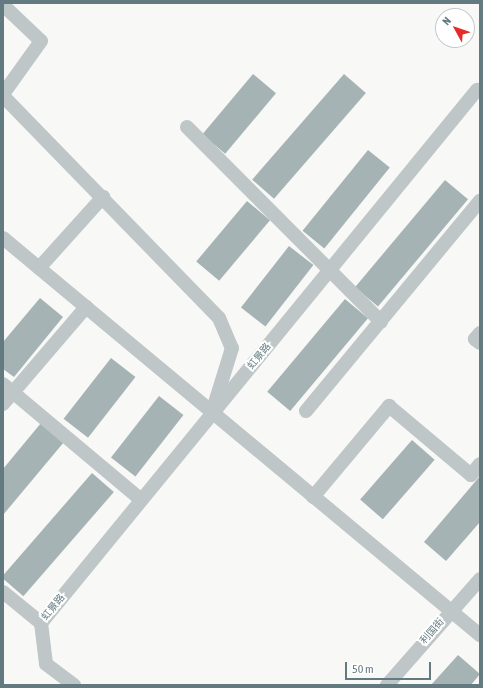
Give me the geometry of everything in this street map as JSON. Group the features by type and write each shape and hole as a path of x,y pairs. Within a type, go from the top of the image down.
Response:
{"street":[{"path":"3,4 41,41 3,95 219,318 232,348 212,413"},
{"name":"虹景路","path":"40,623 477,90"},
{"path":"187,127 328,272 381,322"},
{"path":"39,268 103,197"},
{"path":"306,411 480,202"},
{"path":"3,238 480,635"},
{"path":"3,404 8,388 86,307"},
{"path":"480,333 475,339 480,343"},
{"path":"8,388 141,500"},
{"path":"313,496 389,406 471,475 480,464"},
{"name":"利国街","path":"387,685 450,611 480,579"},
{"path":"3,592 40,623 46,664 74,685"}],"building":[{"path":"253,74 276,93 225,154 202,135"},
{"path":"344,74 366,93 274,199 252,180"},
{"path":"368,150 390,168 324,248 303,231"},
{"path":"445,180 468,199 378,307 355,287"},
{"path":"247,201 270,220 219,281 196,262"},
{"path":"289,246 313,265 265,327 241,307"},
{"path":"40,298 63,317 14,377 3,369 3,342"},
{"path":"345,299 368,318 290,411 267,392"},
{"path":"111,358 135,377 88,438 64,419"},
{"path":"159,396 183,415 135,477 111,457"},
{"path":"41,423 64,442 3,515 3,469"},
{"path":"412,440 435,460 383,519 360,500"},
{"path":"92,473 114,492 23,596 3,578 3,575"},
{"path":"480,476 480,522 446,561 424,542"},
{"path":"458,655 480,674 471,685 431,685"}]}
